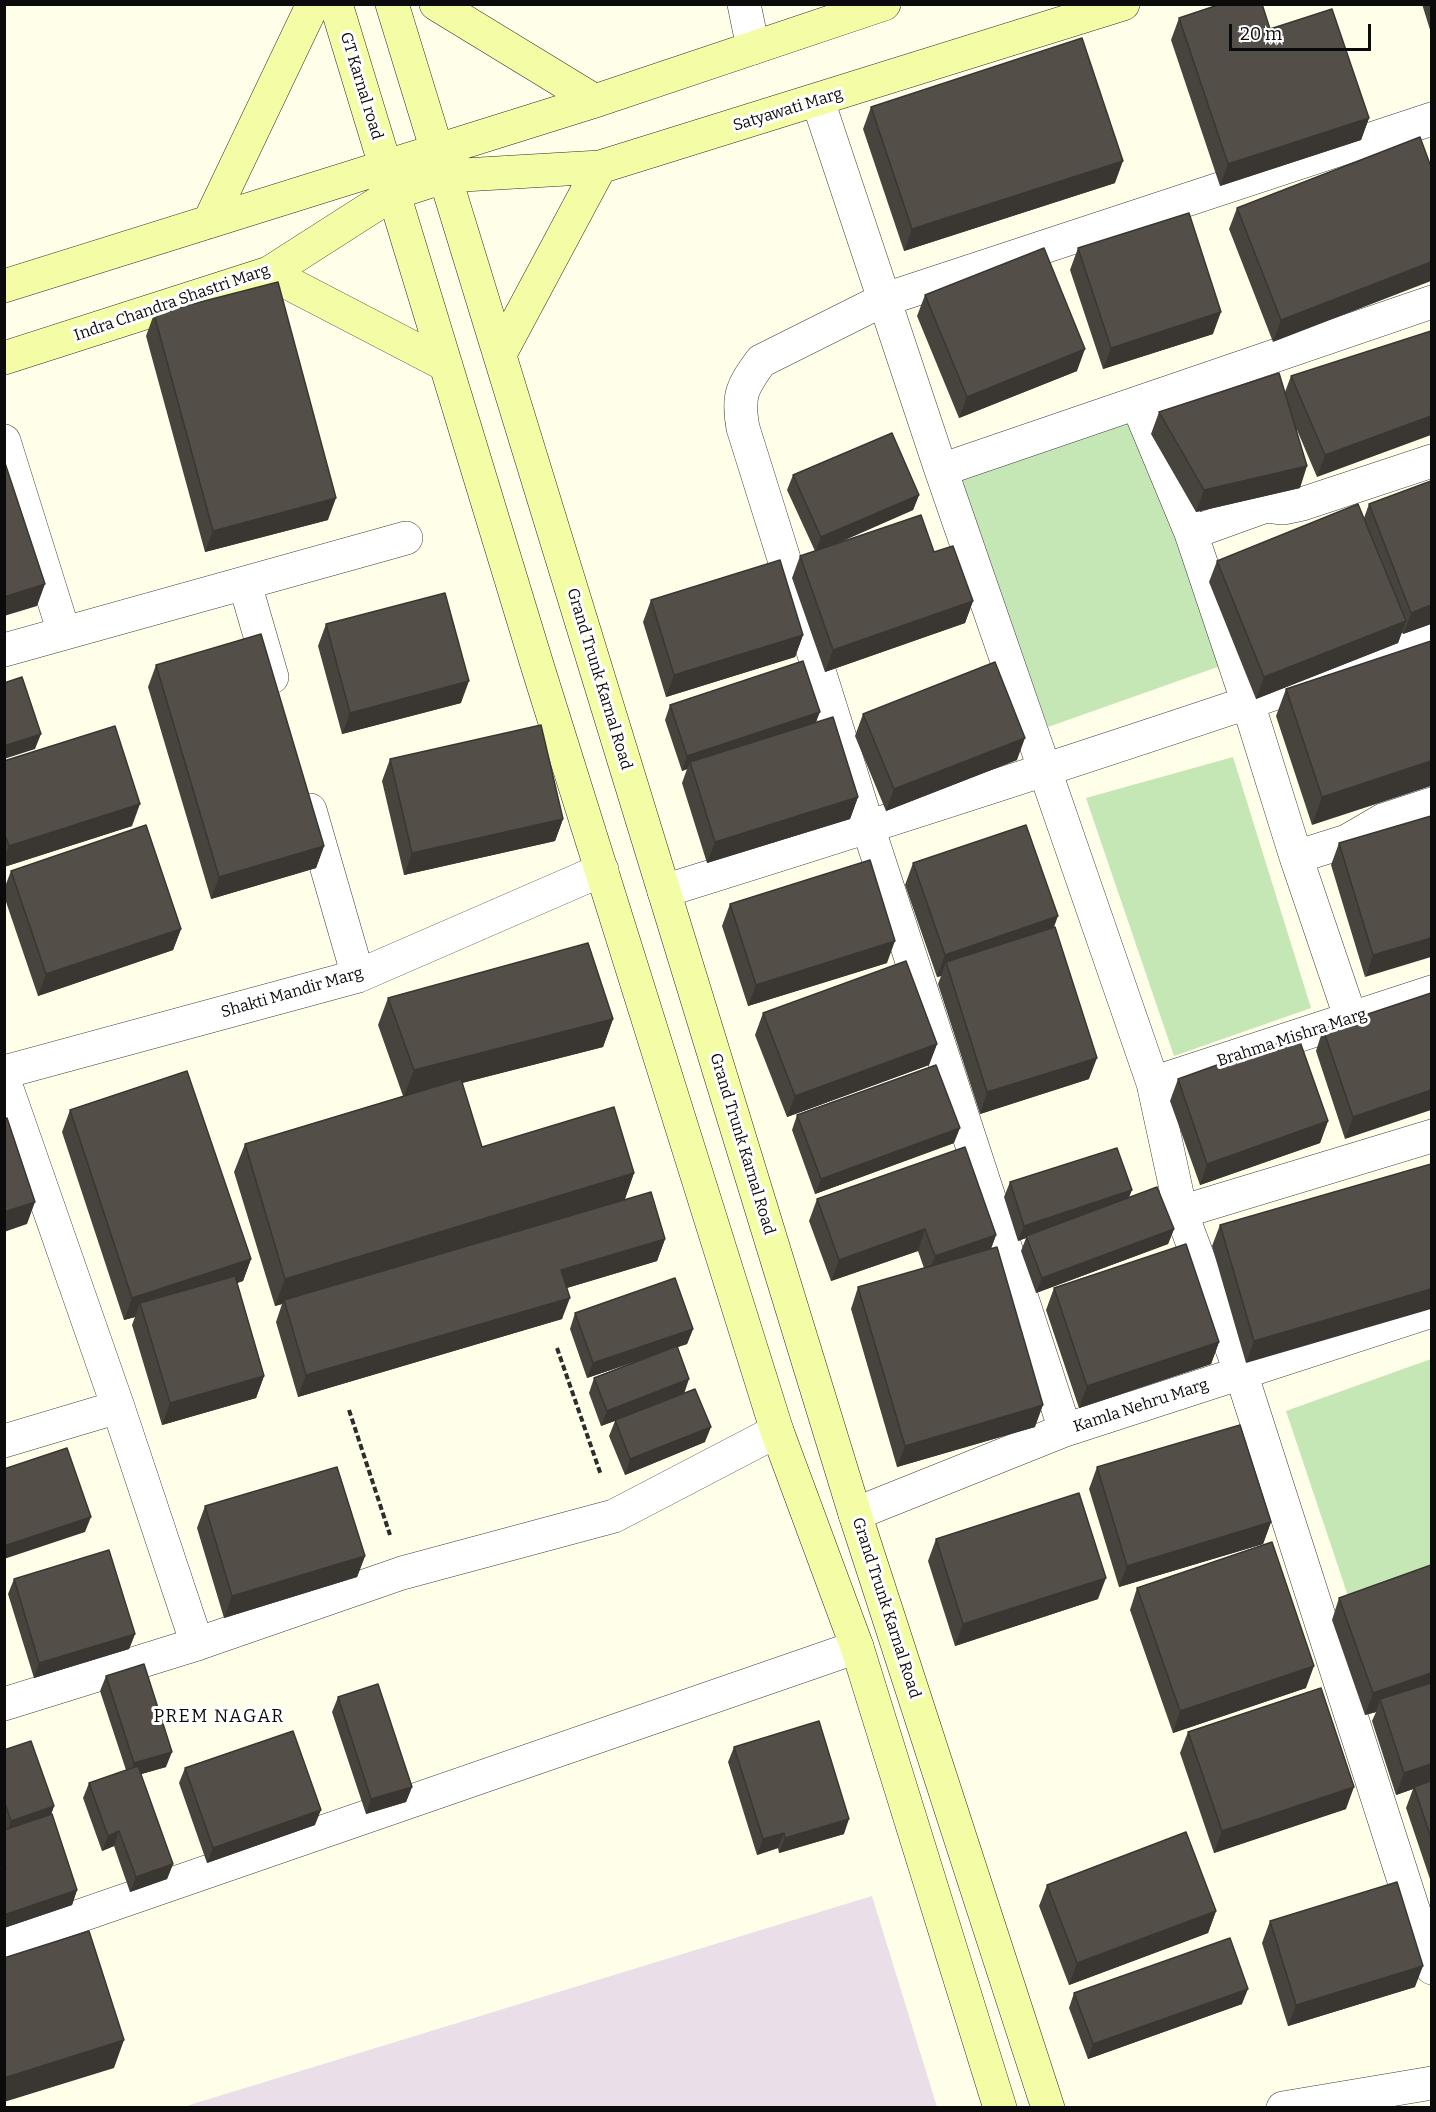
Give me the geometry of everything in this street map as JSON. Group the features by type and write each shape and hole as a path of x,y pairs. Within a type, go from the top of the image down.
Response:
{"main road":[{"path":"209,222 313,4"},
{"name":"GT Karnal road","path":"336,4 390,180"},
{"path":"392,4 442,164"},
{"path":"436,4 596,101"},
{"path":"4,286 209,222 390,180 442,164 596,101 884,4"},
{"name":"Satyawati Marg","path":"442,164 600,167 818,101 1123,4"},
{"name":"Grand Trunk Karnal Road","path":"442,164 855,1514 1048,2108"},
{"path":"500,354 600,167"},
{"path":"390,180 538,668 777,1431 857,1647 1000,2108"},
{"name":"Indra Chandra Shastri Marg","path":"4,358 269,273 390,180"},
{"path":"269,273 446,365"}],"street":[{"path":"744,4 753,48"},
{"path":"818,101 941,470 1153,1083 1181,1212 1241,1373 1431,1968"},
{"path":"1065,1430 868,827 743,428 740,412 741,394 749,377 761,362 884,300 1431,119"},
{"path":"941,470 1431,302"},
{"path":"1137,404 1191,533 1248,703 1296,858 1351,1019"},
{"path":"4,441 64,633"},
{"path":"1191,533 1266,506 1283,508 1302,504 1431,460"},
{"path":"4,650 406,538"},
{"path":"245,584 281,711"},
{"path":"664,891 1045,770 1431,639"},
{"path":"301,780 358,976"},
{"path":"1296,858 1347,841 1383,820 1431,804"},
{"name":"Shakti Mandir Marg","path":"4,1072 358,976 602,870"},
{"name":"Brahma Mishra Marg","path":"1153,1083 1431,992"},
{"path":"4,1080 118,1407 197,1644"},
{"path":"1181,1212 1431,1136"},
{"name":"Kamla Nehru Marg","path":"855,1514 1065,1430 1431,1311"},
{"path":"4,1441 118,1407"},
{"path":"4,1704 197,1644 402,1573 614,1516 777,1431"},
{"path":"4,1942 857,1647"},
{"path":"1283,2108 1431,2083"}],"path":[{"path":"557,1348 614,1516"},
{"path":"350,1410 402,1573"}],"shaded area":[{"path":"872,1896 937,2107 183,2107"}],"green space":[{"path":"1135,415 1226,664 1048,727 957,478"},
{"path":"1233,757 1311,1008 1174,1056 1086,798"},
{"path":"1431,1359 1431,1574 1349,1599 1286,1411"}],"building":[{"path":"1221,4 1262,4 1270,29 1332,9 1369,118 1228,164 1179,18"},
{"path":"1082,38 1123,161 912,229 871,107"},
{"path":"1420,137 1431,167 1431,262 1281,320 1237,208"},
{"path":"1189,213 1221,312 1111,348 1078,248"},
{"path":"1044,248 1085,349 967,397 925,295"},
{"path":"278,282 336,498 213,531 154,314"},
{"path":"1431,331 1431,416 1325,455 1291,376"},
{"path":"1279,373 1307,466 1204,490 1159,412"},
{"path":"892,433 919,495 821,537 793,475"},
{"path":"4,460 45,584 4,597"},
{"path":"1431,481 1431,605 1411,613 1369,504"},
{"path":"1358,504 1406,621 1264,677 1217,561"},
{"path":"921,515 934,552 953,546 973,601 833,650 800,556"},
{"path":"780,560 803,635 674,675 651,600"},
{"path":"445,593 469,681 350,713 326,624"},
{"path":"261,634 324,846 219,877 156,665"},
{"path":"1431,641 1431,761 1322,797 1286,689"},
{"path":"803,661 820,712 687,756 670,705"},
{"path":"995,662 1025,738 894,789 863,714"},
{"path":"22,677 41,734 4,746 4,683"},
{"path":"833,717 858,797 715,842 690,762"},
{"path":"541,725 563,819 412,853 390,759"},
{"path":"115,726 140,804 9,846 4,832 4,761"},
{"path":"1431,816 1431,938 1373,955 1339,843"},
{"path":"146,825 181,929 46,974 11,871"},
{"path":"1026,825 1058,916 945,955 913,863"},
{"path":"870,860 895,941 756,985 730,904"},
{"path":"1055,927 1097,1058 987,1092 946,962"},
{"path":"588,943 613,1019 414,1070 388,998"},
{"path":"906,961 937,1044 795,1096 763,1013"},
{"path":"1431,993 1431,1090 1353,1117 1323,1029"},
{"path":"1298,1036 1328,1121 1207,1164 1178,1079"},
{"path":"936,1065 960,1128 821,1179 797,1115"},
{"path":"187,1071 251,1259 132,1298 70,1110"},
{"path":"461,1079 482,1147 614,1107 634,1173 285,1279 245,1144"},
{"path":"7,1118 35,1202 4,1212 4,1119"},
{"path":"965,1147 996,1235 935,1256 925,1229 839,1260 817,1199"},
{"path":"1117,1148 1132,1190 1024,1226 1010,1182"},
{"path":"1431,1164 1431,1289 1254,1341 1220,1225"},
{"path":"1157,1187 1174,1229 1042,1278 1026,1236"},
{"path":"651,1192 665,1239 561,1270 570,1298 306,1375 284,1300"},
{"path":"1186,1244 1219,1342 1087,1386 1054,1288"},
{"path":"997,1247 1043,1405 905,1446 858,1287"},
{"path":"235,1276 264,1376 170,1403 140,1303"},
{"path":"675,1278 693,1329 593,1363 575,1313"},
{"path":"677,1346 689,1379 607,1411 594,1378"},
{"path":"695,1389 711,1427 630,1459 615,1420"},
{"path":"1240,1425 1271,1522 1127,1566 1097,1467"},
{"path":"67,1448 91,1517 4,1546 4,1469"},
{"path":"337,1467 365,1556 232,1596 205,1506"},
{"path":"1079,1493 1106,1578 963,1624 936,1539"},
{"path":"1272,1542 1314,1666 1180,1711 1137,1588"},
{"path":"109,1550 135,1634 39,1663 14,1579"},
{"path":"1431,1565 1431,1673 1373,1693 1339,1598"},
{"path":"144,1664 172,1752 134,1763 106,1676"},
{"path":"1431,1683 1431,1764 1404,1773 1380,1699"},
{"path":"378,1684 412,1787 371,1799 338,1697"},
{"path":"1321,1688 1354,1787 1222,1831 1188,1732"},
{"path":"819,1721 849,1819 785,1838 784,1833 763,1839 734,1747"},
{"path":"293,1731 321,1810 213,1848 185,1768"},
{"path":"31,1741 54,1806 11,1821 4,1801 4,1750"},
{"path":"138,1766 173,1864 136,1877 119,1831 108,1836 89,1783"},
{"path":"1431,1781 1431,1838 1414,1787"},
{"path":"52,1814 77,1890 4,1915 4,1870 6,1869 4,1866 4,1830"},
{"path":"1186,1832 1216,1911 1077,1963 1047,1885"},
{"path":"1397,1882 1423,1966 1296,2005 1270,1921"},
{"path":"89,1931 124,2040 4,2078 4,1958"},
{"path":"1230,1938 1248,1989 1093,2044 1074,1993"}],"district":[{"name":"PREM NAGAR","path":"219,1717"}]}
